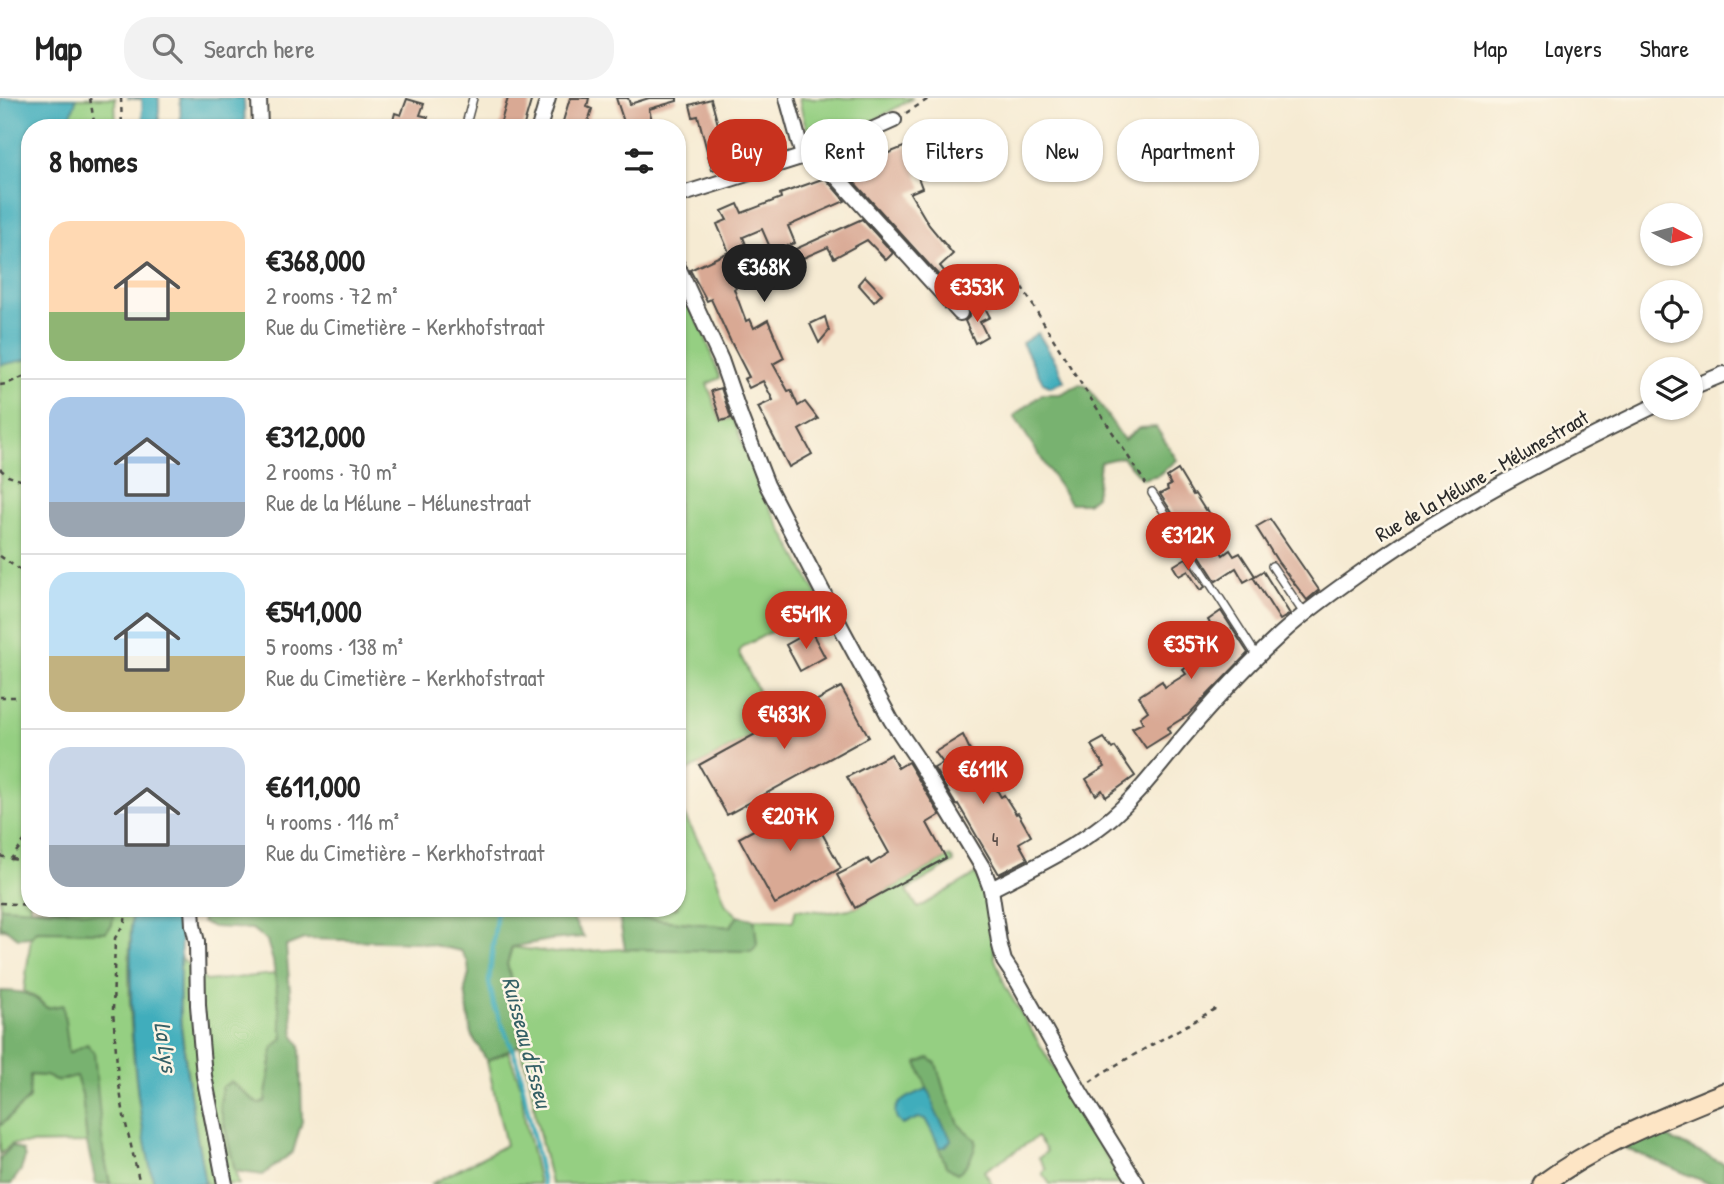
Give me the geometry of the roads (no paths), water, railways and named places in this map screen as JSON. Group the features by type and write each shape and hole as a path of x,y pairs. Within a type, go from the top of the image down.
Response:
{"street":[{"path":"259,98 260,119"},
{"path":"542,119 548,98"},
{"path":"787,98 801,149"},
{"path":"888,123 894,120"},
{"path":"686,193 801,157"},
{"path":"841,182 960,313"},
{"path":"686,284 721,360 767,485 885,709 983,868 991,889 1004,961 1137,1184"},
{"path":"1703,383 1724,374"},
{"name":"Rue de la Mélune - Mélunestraat","path":"991,889 1066,849 1105,823 1144,784 1223,692 1284,631 1377,561 1432,525 1558,454 1640,413"},
{"path":"193,917 197,942 198,1005 204,1076 225,1184"},
{"path":"1543,1184 1601,1147 1724,1093"}],"lane":[{"path":"467,119 473,98"},
{"path":"1152,493 1258,657"},
{"path":"1272,566 1305,615"}],"water":[{"path":"0,98 76,98 71,119 21,119 21,361 0,365"},
{"path":"127,98 159,98 159,119 143,119 142,99"},
{"path":"180,98 244,98 245,119 181,119"},
{"path":"1038,333 1064,381 1051,387 1043,383 1022,343"},
{"name":"La Lys","path":"132,917 183,917 180,1017 205,1184 154,1184 136,1081 131,978"},
{"path":"927,1089 951,1140 945,1147 940,1147 925,1119 918,1118 902,1125 895,1112 901,1102"}],"waterway":[{"path":"149,98 150,119"},
{"name":"Ruisseau d'Esseu","path":"496,917 489,982 494,1005 518,1063 543,1184"}]}
